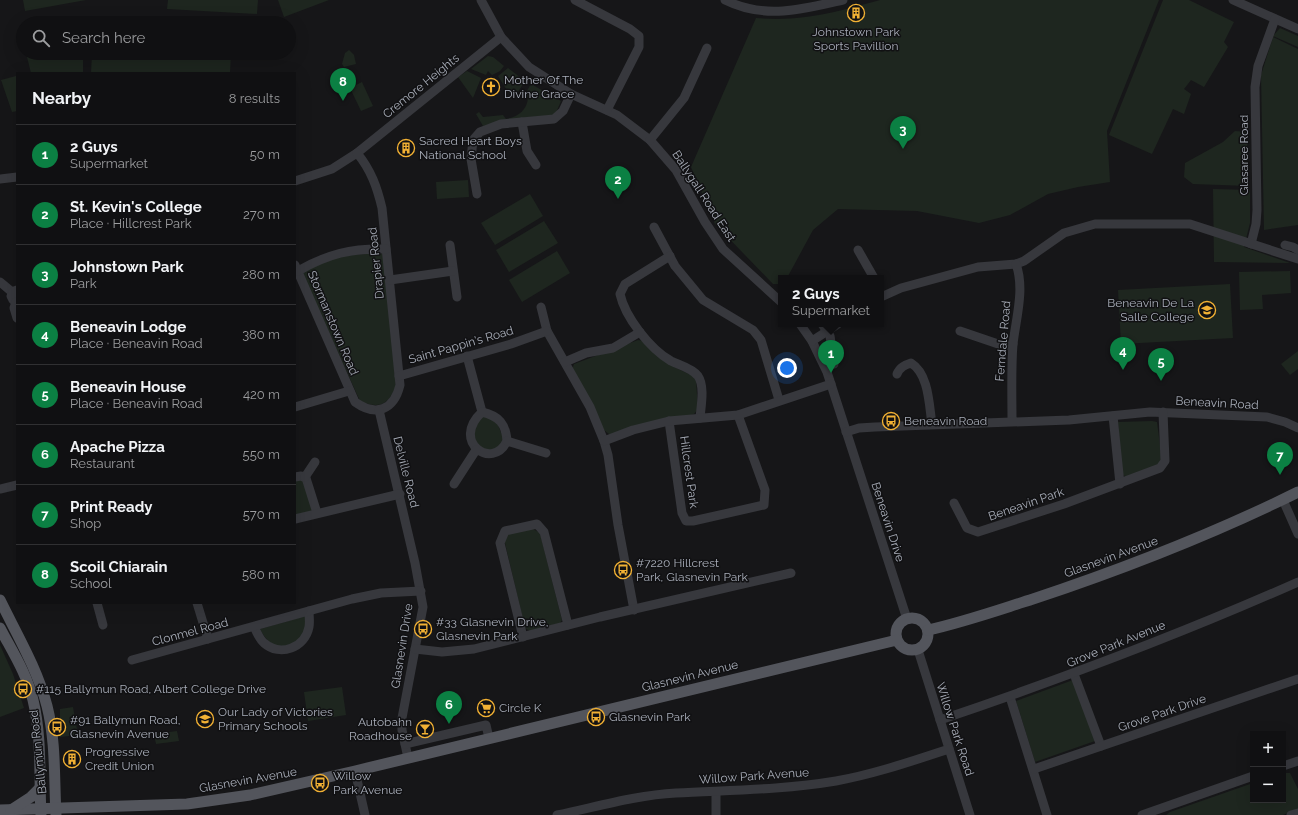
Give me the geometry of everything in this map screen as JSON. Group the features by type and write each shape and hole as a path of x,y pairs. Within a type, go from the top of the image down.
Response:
{"main road":[{"name":"Glasnevin Avenue","path":"928,630 994,611 1118,569 1191,540 1298,492"},
{"name":"Ballymun Road","path":"0,600 35,671 47,707 51,726 56,811"},
{"path":"0,610 3,620 0,624"},
{"path":"912,618 922,621 928,630 928,639 926,644 918,650 908,650 903,648 897,640 897,630 903,621 907,619 912,618"},
{"name":"Ballymun Road","path":"0,628 24,674 33,699 40,751 41,812"},
{"name":"Glasnevin Avenue","path":"9,811 41,812 207,802 279,789 897,640"},
{"path":"9,811 31,797 40,788"}],"street":[{"name":"Ballygall Road East","path":"481,0 501,37 529,67 571,94 607,110 631,124 650,140 676,170 705,222 720,245 778,299"},
{"path":"575,0 630,29 639,36 639,47 607,110"},
{"path":"725,0 745,8 780,12 802,10 843,0"},
{"path":"1233,0 1298,29"},
{"name":"Glasaree Road","path":"1251,244 1256,224 1257,210 1255,87 1258,66 1275,19"},
{"name":"Cremore Heights","path":"296,181 332,169 357,153 501,37"},
{"path":"650,140 684,98 707,48"},
{"path":"477,194 471,159 473,140 480,132 490,127 502,124 554,119 563,111 571,94"},
{"path":"522,122 527,151 536,164"},
{"name":"Drapier Road","path":"357,153 366,164 376,182 382,208 399,376"},
{"path":"0,179 16,177"},
{"path":"884,294 928,280 978,268 1016,264 1024,261 1064,232 1095,224 1190,224 1251,244 1298,256"},
{"path":"654,227 670,256 689,285 703,300 753,330 761,340 779,400"},
{"path":"450,245 457,297"},
{"path":"1285,245 1293,247 1298,256"},
{"path":"296,268 336,253 357,249 386,249"},
{"path":"858,250 872,275"},
{"path":"670,256 625,284 620,294 622,304 640,332 664,357 697,375 700,382 700,418"},
{"name":"Ferndale Road","path":"1012,421 1011,385 1013,344 1019,298 1019,277 1016,264"},
{"name":"Stormanstown Road","path":"296,268 349,391"},
{"path":"390,280 453,271"},
{"path":"0,282 15,291 11,298 16,302"},
{"path":"16,305 14,308 16,315"},
{"path":"540,307 547,331 590,407 604,441 608,455 618,525 634,610"},
{"path":"802,327 812,341 831,384 846,432"},
{"path":"812,341 825,327 830,336 834,364"},
{"name":"Saint Pappin's Road","path":"379,410 391,404 397,396 400,385 399,376 511,344 547,331"},
{"path":"960,331 1004,346 1013,344"},
{"path":"565,362 586,353 613,348 640,332"},
{"path":"467,356 482,412"},
{"path":"897,374 902,367 911,363 916,366 922,375 932,424"},
{"name":"Hillcrest Park","path":"604,441 633,430 669,421 738,415 779,400 831,384"},
{"path":"296,407 349,391 355,402 362,407 379,410"},
{"name":"Delville Road","path":"379,410 400,494 409,539"},
{"path":"482,412 490,414 501,421 504,425 506,441 498,452 489,454 476,450 471,441 471,426 482,412"},
{"name":"Beneavin Road","path":"846,432 860,428 932,424 1069,420 1163,412 1267,417 1285,422 1298,428"},
{"name":"Beneavin Park","path":"954,503 967,528 978,532 1120,484 1160,468 1164,464 1163,412"},
{"name":"Hillcrest Park","path":"669,421 682,513 686,521 693,521 764,505 765,490 738,415"},
{"path":"1113,416 1120,484"},
{"name":"Beneavin Drive","path":"846,432 907,619"},
{"path":"506,441 546,454"},
{"path":"454,484 476,450"},
{"path":"305,477 315,462"},
{"path":"296,477 305,477"},
{"path":"305,477 317,513"},
{"path":"0,489 16,485"},
{"path":"296,520 317,513 400,494"},
{"path":"1283,500 1298,534"},
{"path":"523,637 500,543 505,531 537,524 541,527 544,532 568,625"},
{"name":"Glasnevin Drive","path":"408,758 402,730 402,718 423,607 421,591 409,539"},
{"path":"416,649 422,651 459,652 791,573"},
{"name":"Grove Park Avenue","path":"940,720 1074,674 1232,611 1298,582"},
{"name":"Clonmel Road","path":"132,660 309,611 381,593 421,591"},
{"path":"97,604 103,625"},
{"path":"197,604 208,639"},
{"path":"254,627 263,643 271,648 284,650 292,648 305,638 310,626 309,611"},
{"name":"Willow Park Road","path":"918,650 970,815"},
{"path":"1074,674 1101,746"},
{"name":"Grove Park Drive","path":"1034,769 1298,679"},
{"path":"1010,697 1034,769 1047,815"},
{"path":"405,744 486,725 489,738"},
{"path":"453,732 456,746"},
{"name":"Willow Park Avenue","path":"557,815 622,801 674,793 793,787 837,780 877,772 949,748"},
{"path":"1286,765 1296,762 1298,771"},
{"path":"355,771 366,815"},
{"path":"1142,815 1154,813 1250,777"},
{"path":"716,792 716,815"},
{"path":"1292,815 1298,813"}],"shaded area":[{"path":"23,0 86,0 25,11"},
{"path":"168,0 258,0 257,14 167,9"},
{"path":"278,0 329,0 287,16 284,16"},
{"path":"880,0 1159,0 1107,131 1110,182 1048,194 1010,215 979,223 917,211 838,209 813,230 789,275 778,275 778,284 773,284 715,224 691,167 756,18 789,19 834,12"},
{"path":"1163,0 1189,0 1234,22 1224,42 1228,47 1204,87 1191,80 1184,89 1191,94 1184,114 1173,109 1152,154 1109,135"},
{"path":"1280,28 1298,36 1298,47 1273,36"},
{"path":"1273,37 1298,49 1298,225 1264,230 1261,75"},
{"path":"349,50 354,55 356,64 344,67 342,64 345,53"},
{"path":"488,56 493,57 504,66 500,71 492,75 488,71 486,75 471,69"},
{"path":"28,60 83,60 83,72 31,72"},
{"path":"92,60 231,60 230,72 91,72"},
{"path":"508,68 525,81 514,98 508,92 498,76"},
{"path":"467,71 481,78 473,98 458,77"},
{"path":"16,76 16,111 12,112 1,80"},
{"path":"362,82 373,106 361,111 350,88"},
{"path":"531,84 561,101 555,115 505,120 483,126 476,114 479,112 483,117 503,115 506,119 518,115 526,106 528,98 525,94"},
{"path":"1235,131 1247,132 1248,186 1193,184 1184,177 1185,163 1223,142"},
{"path":"468,180 469,197 437,199 436,182"},
{"path":"1213,189 1250,190 1250,223 1244,247 1290,263 1214,262"},
{"path":"530,194 543,216 495,245 481,223"},
{"path":"544,221 558,243 509,272 496,250"},
{"path":"557,251 570,273 522,302 509,280"},
{"path":"380,253 384,255 396,386 390,398 386,402 372,405 360,401 303,275 303,271 335,256"},
{"path":"1290,271 1291,293 1262,295 1263,309 1240,310 1239,272"},
{"path":"1230,284 1233,338 1121,344 1118,290"},
{"path":"638,340 644,341 674,367 693,376 696,380 698,409 694,414 682,418 615,435 609,434 604,430 572,370 574,364"},
{"path":"1298,351 1298,369 1290,375 1281,364"},
{"path":"484,415 496,420 504,440 494,451 478,448 472,429"},
{"path":"1118,422 1157,422 1162,461 1161,465 1126,477 1122,474"},
{"path":"296,480 305,480 313,513 296,518"},
{"path":"533,529 540,533 562,620 560,623 530,631 525,628 504,539 508,534"},
{"path":"305,616 305,634 292,645 277,646 273,644 265,638 260,629"},
{"path":"0,645 13,674 24,708 0,717"},
{"path":"1073,680 1095,741 1035,762 1016,701"},
{"path":"342,687 346,715 308,721 304,692"},
{"path":"73,707 78,735 60,737 60,709"},
{"path":"177,731 179,741 156,744 154,734"},
{"path":"1286,773 1290,773 1298,789 1298,809 1283,815 1166,815 1170,812 1250,784 1250,803 1286,803"}],"place":[{"name":"Johnstown Park Sports Pavillion","path":"856,13"},
{"name":"Mother Of The Divine Grace","path":"491,87"},
{"name":"Scoil Chiarain","path":"343,101"},
{"name":"Sacred Heart Boys National School","path":"406,148"},
{"name":"Johnstown Park","path":"903,149"},
{"name":"St. Kevin's College","path":"618,199"},
{"name":"Beneavin De La Salle College","path":"1207,310"},
{"name":"Beneavin Lodge","path":"1123,370"},
{"name":"2 Guys","path":"831,373"},
{"name":"Beneavin House","path":"1161,381"},
{"name":"Beneavin Road","path":"891,421"},
{"name":"Print Ready","path":"1280,475"},
{"name":"#7220 Hillcrest Park, Glasnevin Park","path":"623,570"},
{"name":"#33 Glasnevin Drive, Glasnevin Park","path":"423,629"},
{"name":"#115 Ballymun Road, Albert College Drive","path":"23,689"},
{"name":"Circle K","path":"486,708"},
{"name":"Glasnevin Park","path":"596,717"},
{"name":"Our Lady of Victories Primary Schools","path":"205,719"},
{"name":"Apache Pizza","path":"449,724"},
{"name":"#91 Ballymun Road, Glasnevin Avenue","path":"57,727"},
{"name":"Autobahn Roadhouse","path":"425,729"},
{"name":"Progressive Credit Union","path":"72,759"},
{"name":"Willow Park Avenue","path":"320,783"}]}
